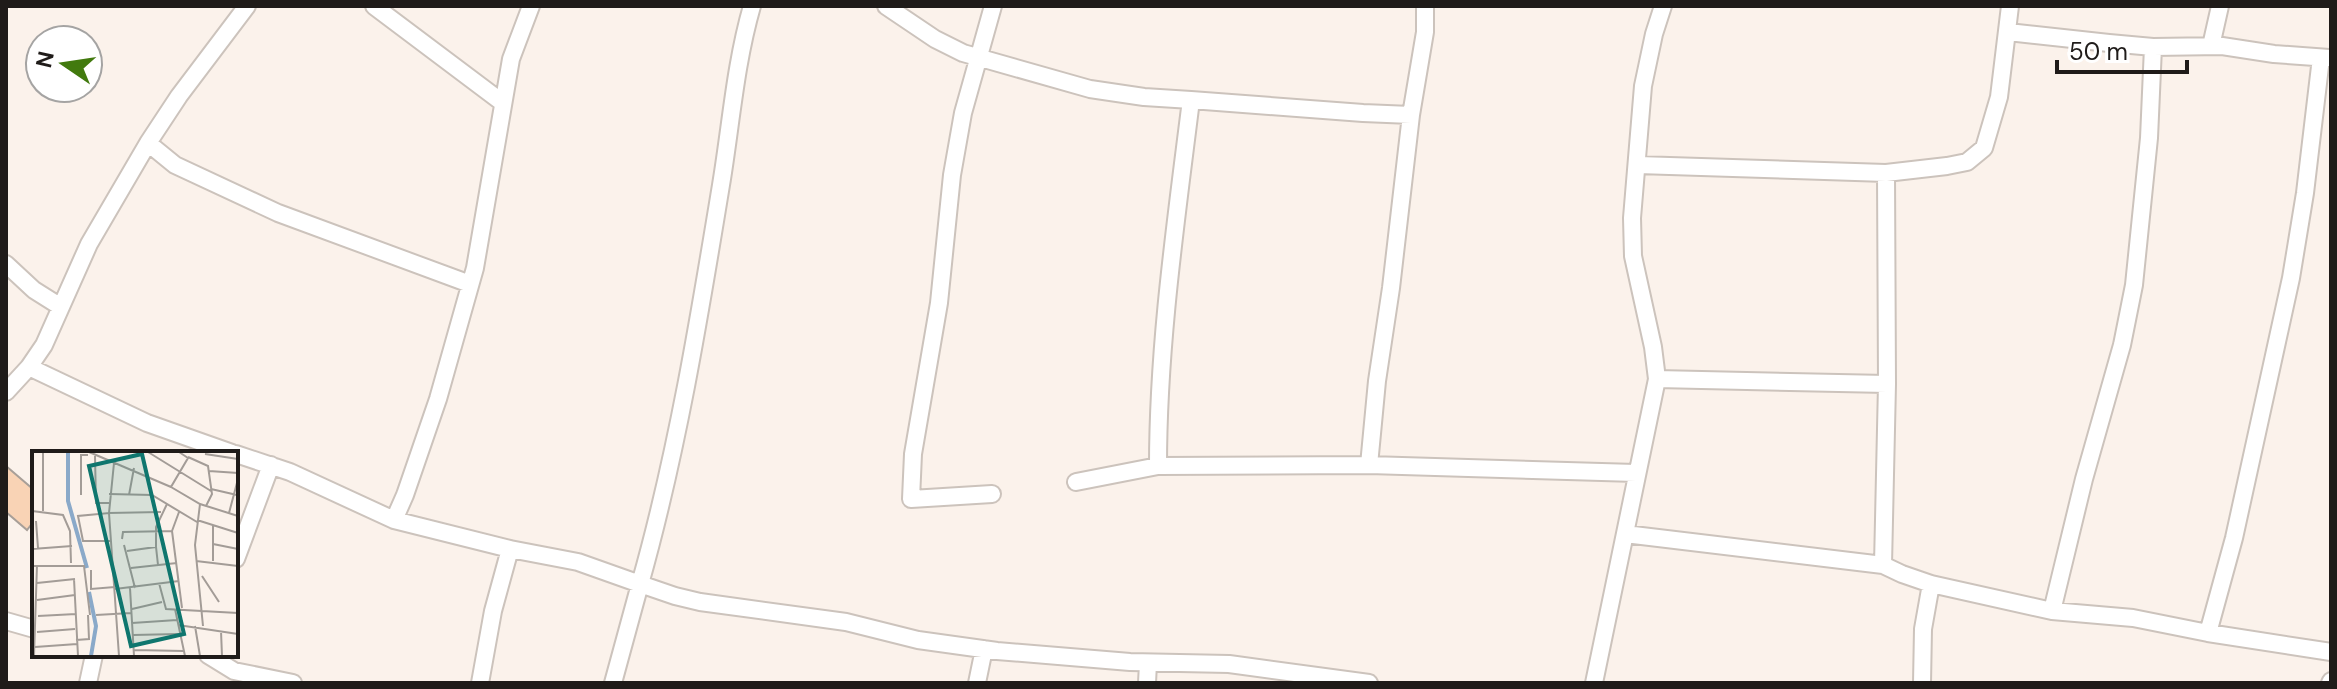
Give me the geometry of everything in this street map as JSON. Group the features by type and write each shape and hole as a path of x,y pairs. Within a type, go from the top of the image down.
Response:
{"street":[{"path":"6,392 44,345 89,244 148,143 179,96 247,6"},
{"path":"374,6 503,103"},
{"path":"394,520 438,399 475,268 511,59 531,6"},
{"path":"613,683 660,513 692,356 725,162 733,93 752,6"},
{"path":"886,6 935,39 963,53 1090,89 1144,97 1411,115"},
{"path":"992,494 911,499 913,454 939,303 952,175 963,113 993,6"},
{"path":"1369,465 1411,115 1425,32 1425,6"},
{"path":"1594,683 1657,379 1633,256 1632,218 1643,86 1663,6"},
{"path":"1638,165 1886,173 1967,162 1984,148 1999,97 2010,6"},
{"path":"2211,46 2220,6"},
{"path":"2008,32 2153,47 2211,46 2326,58 2291,278 2234,538 2208,633"},
{"path":"2052,611 2084,479 2122,345 2134,285 2149,138 2153,47"},
{"path":"1158,466 1158,409 1191,100"},
{"path":"148,143 175,165 278,213 470,284"},
{"path":"1883,565 1887,384 1886,173"},
{"path":"6,264 34,290 61,307"},
{"path":"29,367 147,423 226,451"},
{"path":"1657,379 1887,384"},
{"path":"238,455 320,485 394,520 510,549 578,562 700,602 846,622 918,640 984,649 1148,663 1229,664 1369,683"},
{"path":"238,554 271,465"},
{"path":"1076,482 1158,466 1369,465 1636,473"},
{"path":"1625,534 1883,565 1931,584 2052,611 2133,618 2331,652"},
{"path":"480,683 493,611 510,549"},
{"path":"1922,683 1923,629 1931,584"},
{"path":"6,621 32,628"},
{"path":"977,683 984,649"},
{"path":"88,683 94,657"},
{"path":"211,657 234,671 293,683"},
{"path":"1147,683 1148,663"}],"building":[{"path":"6,466 32,488 32,524 27,530 6,512"}]}
